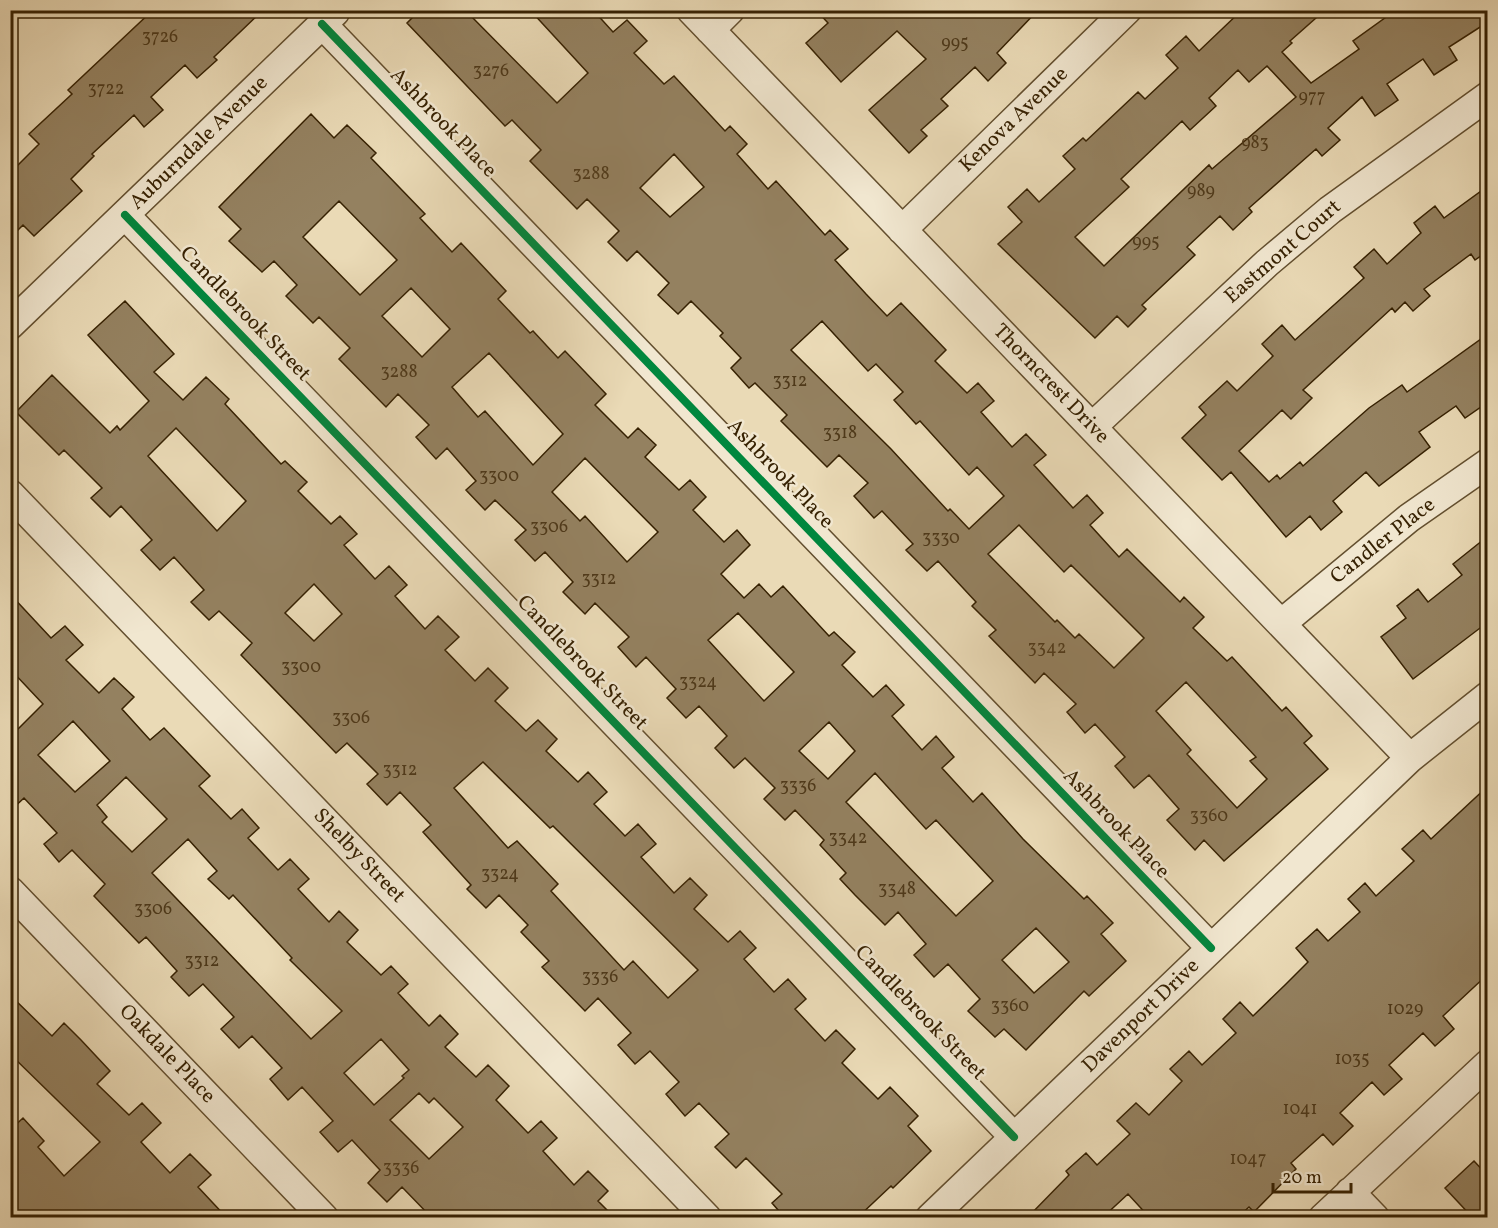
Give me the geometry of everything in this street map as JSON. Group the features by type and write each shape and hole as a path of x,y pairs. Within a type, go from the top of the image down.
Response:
{"street":[{"path":"700,20 730,10"},
{"name":"Kenova Avenue","path":"902,230 1127,10"},
{"name":"Auburndale Avenue","path":"10,325 329,17"},
{"name":"Ashbrook Place","path":"329,17 1211,948"},
{"name":"Thorncrest Drive","path":"700,20 1410,758"},
{"name":"Eastmont Court","path":"1092,427 1285,248 1390,164 1488,96"},
{"name":"Candlebrook Street","path":"125,215 1014,1137"},
{"name":"Candler Place","path":"1282,623 1409,518 1488,463"},
{"name":"Shelby Street","path":"10,494 707,1218"},
{"name":"Davenport Drive","path":"930,1218 1410,758 1488,696"},
{"name":"Oakdale Place","path":"10,891 324,1218"},
{"path":"1323,1218 1488,1064"},
{"path":"1350,1192 1375,1218"}],"building":[{"path":"153,10 263,10 214,57 217,60 197,78 185,65 151,97 163,110 144,127 134,115 92,154 94,156 71,179 82,191 34,236 23,225 10,238 10,173 39,144 29,134 72,94 68,90"},
{"path":"420,10 465,10 557,103 588,73 530,10 593,10 613,32 627,20 647,41 634,53 664,84 674,76 725,131 730,126 747,144 737,154 768,189 776,181 825,235 830,230 848,249 835,260 887,316 901,303 946,350 935,361 967,393 978,383 994,401 981,412 1012,447 1026,434 1046,455 1034,465 1073,508 1087,495 1103,513 1090,525 1119,557 1127,549 1180,602 1184,597 1204,617 1193,628 1227,661 1232,657 1282,711 1286,707 1312,736 1304,743 1328,769 1224,861 1204,840 1195,850 1167,820 1179,809 1149,775 1134,788 1115,766 1125,757 1095,724 1085,733 1067,712 1076,704 1044,673 1035,683 989,636 996,630 972,606 976,602 938,561 927,571 906,550 913,544 882,511 874,518 854,496 868,483 839,455 827,467 781,421 787,415 755,383 749,388 731,368 741,358 720,336 723,333 691,301 678,314 658,295 669,283 637,251 627,261 608,242 619,231 587,199 577,209 530,161 541,150 512,120 505,126 407,23","holes":["674,154 704,187 670,217 640,188","822,321 868,371 876,364 903,392 894,400 916,424 920,421 969,475 977,467 1004,496 969,529 950,509 948,511 891,449 791,350","1019,525 1064,572 1071,565 1144,638 1114,668 1079,634 1075,638 1057,620 1055,622 988,554","1186,682 1256,757 1250,761 1267,779 1237,808 1187,754 1191,750 1156,711"]},
{"path":"816,10 1038,10 997,53 1006,63 988,81 975,67 941,99 948,106 921,130 927,136 909,153 869,110 926,59 897,31 841,82 806,43 828,23"},
{"path":"1242,10 1325,10 1290,41 1292,43 1282,52 1311,83 1359,49 1353,41 1396,10 1488,10 1488,22 1449,47 1457,60 1434,75 1423,59 1387,84 1398,100 1375,116 1362,97 1328,128 1340,140 1322,156 1316,149 1249,208 1252,212 1233,230 1220,216 1187,247 1195,255 1142,305 1146,309 1128,327 1117,316 1095,338 998,244 1022,222 1008,207 1027,189 1039,202 1075,169 1063,156 1083,138 1086,141 1138,92 1145,99 1178,68 1166,55 1186,36 1199,51","holes":["1267,66 1296,97 1212,169 1209,165 1104,266 1075,237 1129,187 1121,179 1182,121 1190,130 1216,106 1209,98 1238,70 1249,82"]},
{"path":"311,114 334,138 347,125 376,153 371,158 425,214 420,218 452,252 461,243 506,291 498,299 530,333 533,331 558,358 565,351 606,394 595,405 628,438 638,428 656,445 645,457 679,490 690,480 706,497 693,510 724,542 737,530 750,545 721,574 744,598 759,584 771,597 783,586 829,636 834,632 855,652 842,665 873,697 886,685 904,705 892,716 922,750 936,736 954,757 942,768 973,802 982,793 1023,839 1084,899 1087,896 1113,923 1101,934 1126,961 1089,996 1084,991 1026,1050 1004,1029 995,1037 968,1011 980,999 948,964 934,977 914,955 926,944 898,912 885,925 840,879 846,873 820,845 824,840 795,810 785,820 764,799 775,788 745,758 734,768 715,748 727,736 699,706 686,718 667,698 676,689 646,657 636,667 618,647 629,637 595,603 585,614 563,592 573,582 545,552 535,561 515,540 526,530 495,500 485,510 466,490 476,481 447,448 436,459 416,437 429,425 398,394 386,407 339,359 350,348 319,317 313,323 286,296 297,285 274,261 262,272 229,241 241,229 219,207","holes":["339,201 397,260 360,295 303,237","411,288 450,329 422,357 382,316","489,353 563,434 533,465 485,411 478,417 452,387","585,458 658,532 627,562 585,516 580,521 552,492","738,613 794,672 764,701 708,640","829,722 855,751 828,779 799,751","875,773 926,829 936,820 993,881 956,916 846,802","1036,928 1069,962 1034,993 1002,960"]},
{"path":"1488,186 1488,251 1475,260 1471,254 1424,289 1430,296 1413,311 1405,302 1395,312 1392,308 1303,390 1312,398 1291,419 1282,410 1239,451 1269,482 1277,475 1280,479 1300,462 1303,466 1369,408 1402,385 1407,392 1488,334 1488,402 1465,418 1456,406 1419,432 1430,447 1379,486 1366,472 1333,501 1342,512 1321,530 1310,516 1286,537 1231,472 1222,480 1182,438 1206,415 1199,407 1227,381 1237,391 1273,356 1262,344 1282,325 1295,340 1364,278 1354,267 1374,249 1387,264 1421,233 1414,223 1435,206 1444,218"},
{"path":"125,301 174,354 154,372 183,400 206,377 229,399 225,404 281,464 285,461 307,482 298,491 331,524 340,516 357,534 344,545 375,579 389,566 407,585 395,596 425,629 438,616 459,637 445,650 475,681 488,668 508,688 495,701 526,731 538,720 557,739 546,751 578,782 588,772 607,792 594,804 625,836 638,824 656,844 641,857 674,893 690,878 707,895 694,909 728,942 740,931 756,948 744,959 774,992 788,979 806,999 795,1009 825,1041 836,1030 855,1049 842,1063 878,1099 890,1087 918,1116 908,1126 931,1151 893,1188 891,1186 857,1218 785,1218 772,1203 782,1194 746,1158 736,1168 715,1147 729,1134 699,1103 685,1116 666,1094 679,1082 650,1051 635,1064 618,1045 631,1033 598,998 585,1011 542,967 549,961 521,932 528,925 499,895 486,908 467,889 471,885 423,832 431,825 400,792 387,805 367,784 378,774 347,743 336,753 241,655 252,643 219,611 209,620 191,602 204,590 174,557 160,570 141,550 152,540 121,506 110,517 91,498 102,488 64,450 59,455 16,412 52,375 110,433 117,426 120,430 149,401 88,335","holes":["176,428 246,501 217,531 148,456","314,584 342,614 314,641 285,613","483,762 550,828 553,826 698,970 668,998 633,961 624,970 551,891 558,884 517,841 508,848 454,788"]},
{"path":"1488,536 1488,622 1413,679 1381,637 1406,618 1397,606 1418,589 1428,602 1462,575 1453,564"},
{"path":"10,594 51,638 65,626 83,645 66,660 99,693 114,678 134,697 122,709 150,740 164,728 210,776 199,786 231,819 242,809 259,828 248,838 278,870 290,859 309,879 298,889 329,922 339,911 358,930 347,942 381,975 391,966 408,984 398,993 429,1026 440,1015 458,1034 445,1047 476,1077 488,1065 509,1086 496,1100 528,1133 541,1121 557,1138 543,1151 574,1185 588,1171 608,1191 598,1201 615,1218 432,1218 402,1187 387,1202 368,1183 380,1170 352,1140 338,1152 320,1132 333,1121 302,1087 288,1100 270,1079 282,1068 252,1036 239,1048 221,1029 234,1017 203,984 189,996 171,977 177,971 146,937 139,943 94,896 105,884 72,850 59,862 44,844 57,833 24,798 10,811 10,737 43,704 10,669","holes":["73,721 110,761 75,792 38,755","126,777 167,819 132,852 102,822 107,817 97,805","188,839 217,871 208,879 229,899 233,895 292,958 290,960 342,1011 311,1039 152,873","381,1039 409,1070 402,1076 404,1078 374,1105 344,1073","419,1093 429,1103 434,1098 463,1127 429,1159 390,1120"]},
{"path":"1488,786 1488,974 1443,1016 1454,1029 1435,1046 1423,1033 1389,1065 1402,1079 1384,1095 1372,1082 1340,1113 1353,1126 1333,1145 1323,1134 1291,1163 1296,1169 1254,1212 1249,1207 1237,1218 1150,1218 1128,1194 1102,1218 1027,1218 1069,1175 1066,1171 1086,1153 1097,1165 1130,1134 1117,1121 1136,1103 1149,1115 1182,1081 1170,1069 1189,1051 1202,1065 1236,1033 1223,1019 1240,1002 1253,1016 1308,962 1296,948 1317,929 1328,941 1360,912 1348,899 1365,883 1376,896 1414,861 1402,849 1423,830 1431,839"},
{"path":"10,995 52,1036 64,1023 81,1040 110,1071 97,1084 129,1115 142,1103 161,1123 141,1142 170,1173 190,1154 211,1175 198,1187 227,1218 18,1218 10,1209 10,1130 23,1118 44,1141 38,1147 64,1176 100,1142 10,1054"},
{"path":"1474,1161 1488,1176 1488,1218 1473,1218 1445,1188"}],"cycle path":[{"path":"322,24 1211,948"},
{"path":"125,215 1014,1137"}]}
